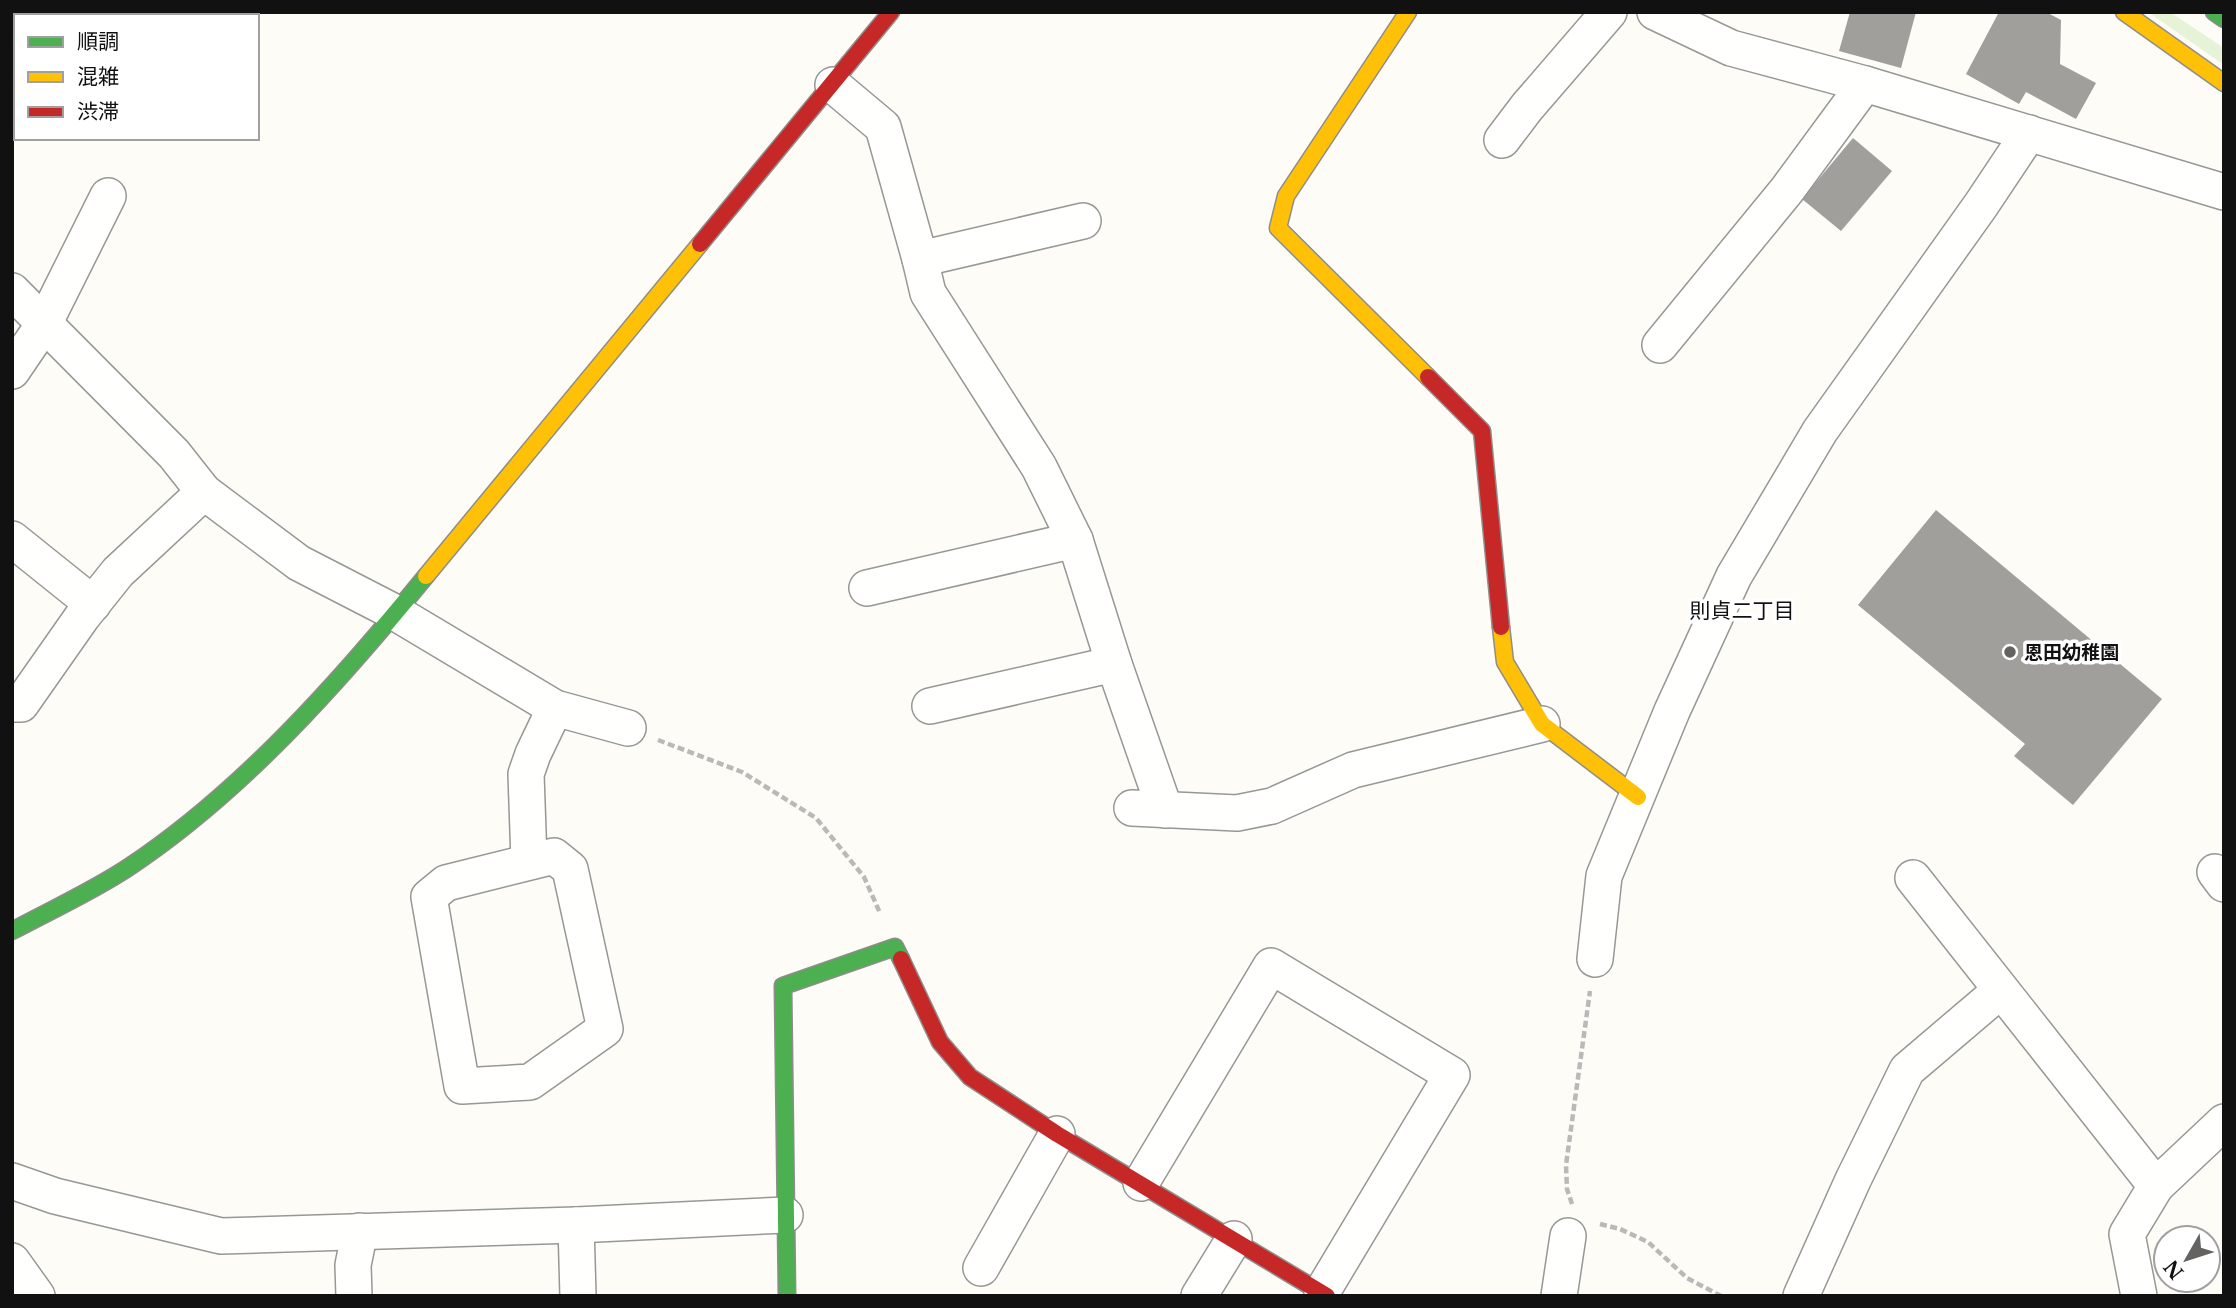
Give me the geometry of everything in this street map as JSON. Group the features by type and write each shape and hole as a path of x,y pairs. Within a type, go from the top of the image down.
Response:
{"main road":[{"path":"12,931 128,867 200,815 287,733 396,613 891,12"},
{"path":"1408,12 1286,195 1278,228 1482,431 1505,662 1542,724 1638,797"},
{"path":"2124,12 2224,83"},
{"path":"2214,12 2224,19"},
{"path":"788,1296 783,986 895,947 940,1042 970,1077 1058,1134 1324,1294"}],"street":[{"path":"1502,140 1609,12"},
{"path":"1654,12 1731,48 1865,84 2224,192"},
{"path":"1660,345 1787,190 1865,84"},
{"path":"833,85 883,127 928,293 1039,467 1075,540 1114,664 1148,809 1237,813 1272,806 1353,770 1542,724"},
{"path":"1595,958 1604,876 1667,722 1734,576 1820,431 2029,133"},
{"path":"12,371 44,324 108,196"},
{"path":"920,259 1083,221"},
{"path":"12,290 174,454 204,492 299,563 396,613 555,708 628,728"},
{"path":"12,704 21,704 118,572 204,492"},
{"path":"12,540 93,604"},
{"path":"867,588 1075,540"},
{"path":"930,706 1114,664"},
{"path":"529,861 526,774 555,708"},
{"path":"554,856 570,869 605,1029 530,1082 462,1087 429,897 446,883 529,861 554,856"},
{"path":"1913,878 2156,1186"},
{"path":"1141,1184 1271,966 1452,1075 1324,1294"},
{"path":"1801,1296 1853,1180 1907,1070 2001,990"},
{"path":"2139,1296 2127,1234 2156,1186 2224,1122"},
{"path":"981,1268 1058,1134"},
{"path":"12,1181 55,1196 221,1236 576,1225 785,1215"},
{"path":"1559,1296 1577,1222"},
{"path":"576,1225 578,1296"},
{"path":"354,1296 353,1265 360,1231"},
{"path":"1199,1296 1234,1239"},
{"path":"12,1261 37,1296"}],"path":[{"path":"628,728 742,772 816,818 864,877 895,947"},
{"path":"1595,958 1566,1165 1567,1189 1577,1222 1620,1229 1648,1242 1687,1278 1721,1296"}],"green space":[{"path":"2148,12 2170,12 2224,48 2224,65"}],"building":[{"path":"1850,12 1916,12 1901,68 1839,51"},
{"path":"1999,12 2046,12 2061,20 2060,64 2096,83 2076,119 2026,92 2019,104 1966,74"},
{"path":"1853,138 1892,171 1841,231 1802,199"},
{"name":"恩田幼稚園","path":"1936,510 2162,699 2073,805 2014,756 2025,744 1858,605"}],"traffic: fast":[{"path":"2214,12 2224,19"},
{"path":"12,931 115,876 171,837 211,804 250,769 324,694 426,576"},
{"path":"787,1296 783,986 895,947 901,959"}],"traffic: slow":[{"path":"1408,12 1286,196 1278,228 1428,377"},
{"path":"2124,12 2224,83"},
{"path":"426,576 700,244"},
{"path":"1501,627 1505,662 1542,724 1638,797"}],"traffic: jam":[{"path":"700,244 891,12"},
{"path":"1428,377 1482,431 1501,627"},
{"path":"901,959 940,1042 970,1077 1057,1134 1327,1296"}],"place":[{"name":"恩田幼稚園","path":"2010,652"}],"district":[{"name":"則貞二丁目","path":"1742,611"}]}
